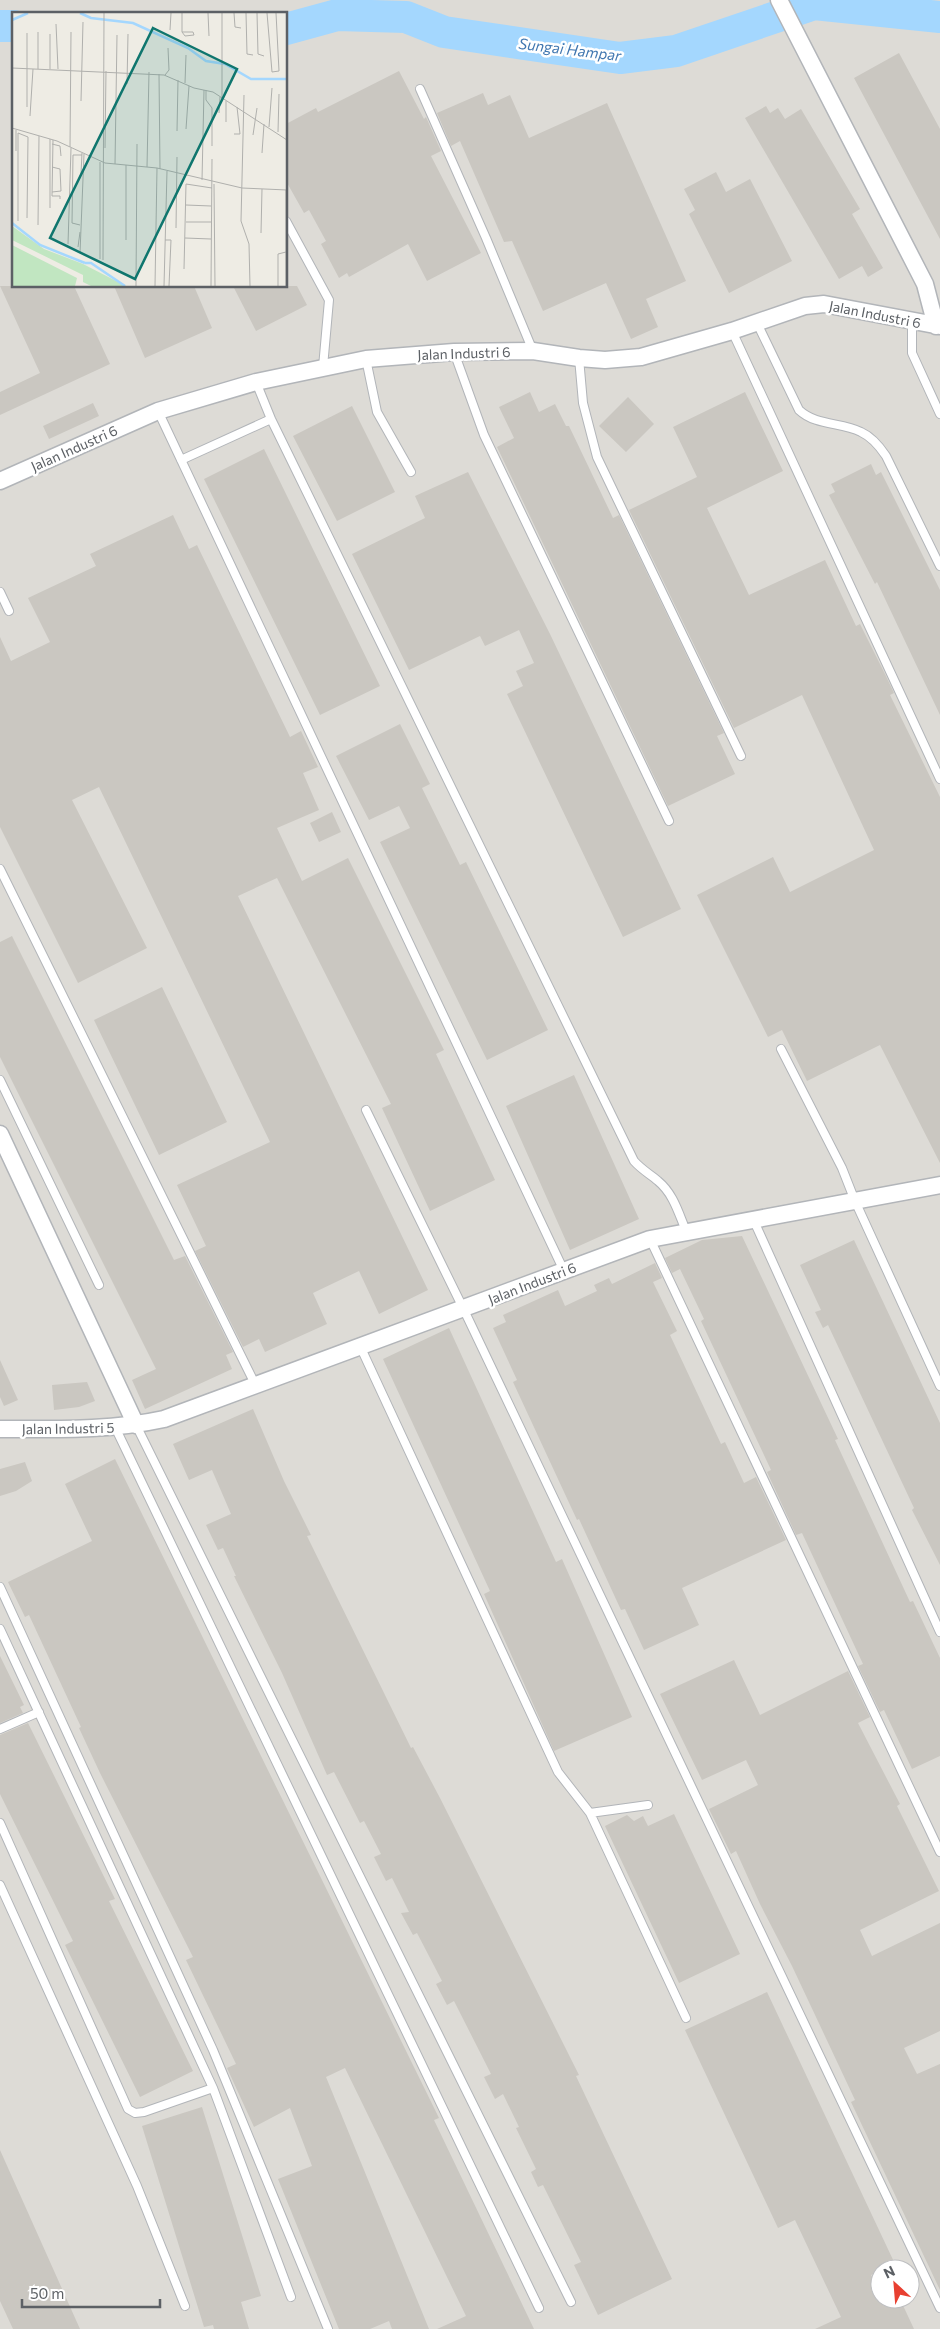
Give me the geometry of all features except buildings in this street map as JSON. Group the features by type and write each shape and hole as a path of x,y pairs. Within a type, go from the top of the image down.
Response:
{"street":[{"path":"779,0 925,284 938,326"},
{"name":"Jalan Industri 6","path":"0,482 158,411 256,382 366,359 454,352 533,352 605,360 640,356 732,331 804,306 824,304 938,326"},
{"path":"0,1134 136,1425"},
{"name":"Jalan Industri 6","path":"136,1425 164,1419 360,1345 464,1310 650,1239 940,1185"},
{"name":"Jalan Industri 5","path":"0,1429 136,1425"}],"lane":[{"path":"420,89 486,238 533,352"},
{"path":"288,225 330,300 323,367"},
{"path":"912,321 912,353 940,414"},
{"path":"757,323 800,410 808,418 861,432 877,444 886,456 940,566"},
{"path":"732,331 940,779"},
{"path":"454,352 484,435 669,821"},
{"path":"578,358 583,404 597,457 741,756"},
{"path":"366,359 377,412 411,472"},
{"path":"256,382 272,419 634,1161 643,1172 658,1181 671,1194 687,1233"},
{"path":"158,411 564,1271"},
{"path":"181,460 272,419"},
{"path":"0,592 8,611"},
{"path":"0,869 255,1384"},
{"path":"780,1050 842,1168 855,1201 940,1386"},
{"path":"0,1080 99,1285"},
{"path":"366,1110 464,1310 940,2308"},
{"path":"754,1221 940,1632"},
{"path":"650,1239 940,1852"},
{"path":"360,1345 558,1772 590,1813 686,2018"},
{"path":"136,1425 571,2302"},
{"path":"114,1427 539,2308"},
{"path":"0,1587 213,2050 328,2329"},
{"path":"0,1628 213,2088 292,2297"},
{"path":"0,1729 39,1712"},
{"path":"590,1813 648,1805"},
{"path":"0,1823 128,2109 135,2113 144,2112 213,2088"},
{"path":"0,1885 137,2186 186,2306"}],"shaded area":[{"path":"0,0 940,0 940,2329 0,2329"}],"waterway":[{"name":"Sungai Hampar","path":"288,28 337,15 406,17 444,32 620,58 676,51 814,4 940,17"},
{"name":"Sungai Hampar","path":"0,26 12,26"}]}
